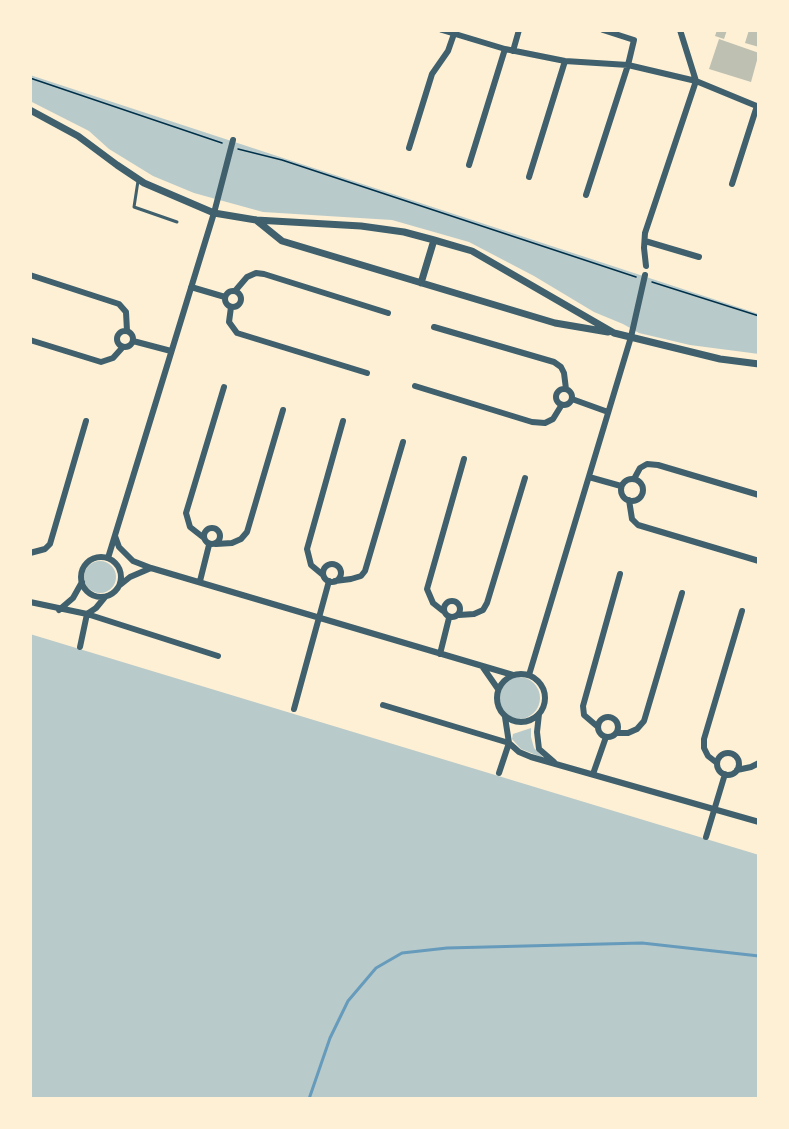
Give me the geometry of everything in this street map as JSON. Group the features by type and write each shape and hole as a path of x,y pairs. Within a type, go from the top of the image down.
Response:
{"street":[{"path":"442,30 455,32 505,50 565,61 628,65 696,81 758,107 732,184"},
{"path":"513,51 519,30"},
{"path":"586,195 634,40 603,30"},
{"path":"646,266 645,233 696,81 680,30"},
{"path":"409,148 432,74 448,51 455,32"},
{"path":"469,165 505,50"},
{"path":"529,177 565,61"},
{"path":"30,111 78,136 139,180 214,213 256,220 361,226 404,232 472,251 614,333"},
{"path":"108,558 214,213 232,143"},
{"path":"256,220 282,241 555,323 614,333 720,359 759,364"},
{"path":"421,283 434,240"},
{"path":"645,241 699,257"},
{"path":"225,297 231,291 235,291 247,277 256,273 388,313"},
{"path":"30,275 119,304 126,312 127,331"},
{"path":"529,675 631,337 644,277"},
{"path":"191,287 225,297"},
{"path":"225,297 227,305 237,307 242,301 241,295 235,291"},
{"path":"231,307 229,322 237,333 367,373"},
{"path":"434,327 554,362 561,367 566,389"},
{"path":"122,348 116,340 117,335 122,331 131,333 133,341"},
{"path":"30,340 100,362 113,358 133,341"},
{"path":"133,341 171,351"},
{"path":"415,386 532,422 544,423 553,419 561,406"},
{"path":"224,387 186,513 190,527 213,544 232,543 242,539 247,531 283,410"},
{"path":"560,389 566,389 570,391 572,399 566,406 561,406 555,398 556,393 560,389"},
{"path":"572,399 608,412"},
{"path":"30,553 45,549 50,544 86,421"},
{"path":"343,421 307,549 311,565 332,581 351,579 360,576 364,571 403,442"},
{"path":"449,618 433,603 427,589 464,459"},
{"path":"634,479 640,468 647,464 658,465 759,495"},
{"path":"589,477 621,486"},
{"path":"449,618 474,614 483,610 487,603 525,478"},
{"path":"634,479 639,482 642,492 639,497 629,500 621,492 621,486 626,480 634,479"},
{"path":"629,500 632,519 638,525 759,561"},
{"path":"200,581 213,544 220,538 220,535 216,529 212,528 205,531 204,538"},
{"path":"114,536 119,547 133,561 151,568 513,675 529,675 543,687 544,706 532,720 523,723 514,722 505,717 496,699 498,689 513,675"},
{"path":"105,597 90,594 82,582 81,575 88,562 101,557 116,563 122,578 119,586"},
{"path":"116,563 133,561"},
{"path":"323,575 328,565 336,566 340,571 339,579 332,581"},
{"path":"80,647 87,614 130,577 151,568"},
{"path":"620,574 583,706 584,715 598,727 600,734 606,738 637,729 644,721 682,593"},
{"path":"294,709 332,581"},
{"path":"59,610 73,598 82,582"},
{"path":"443,611 445,604 452,601 456,602 460,608 459,615"},
{"path":"30,602 59,610 87,614 218,656"},
{"path":"742,611 704,739 704,748 708,756 725,774 759,763"},
{"path":"440,654 449,618"},
{"path":"482,665 498,689"},
{"path":"384,705 509,742 519,752 531,757 759,822"},
{"path":"539,714 537,732 539,749 554,763"},
{"path":"499,773 509,742 505,717"},
{"path":"598,727 603,718 614,718 618,723 617,733"},
{"path":"594,774 606,738"},
{"path":"717,763 722,755 732,753 738,760 737,770"},
{"path":"706,837 725,774"}],"lane":[{"path":"139,180 134,207 177,222"}],"path":[{"path":"30,78 232,143 244,152 282,160 759,316"}],"shaded area":[{"path":"30,75 759,314 759,354 690,345 639,333 594,312 534,276 469,242 392,220 263,212 194,193 153,176 109,149 89,131 30,101"},
{"path":"100,561 111,566 116,577 111,588 100,593 89,588 84,577 89,566"},
{"path":"30,634 759,855 759,1099 30,1099"},
{"path":"519,677 534,683 540,698 534,713 519,719 504,713 498,698 504,683"},
{"path":"531,728 534,748 544,758 521,749 512,739 513,734"}],"building":[{"path":"717,30 727,30 724,39 715,36"},
{"path":"749,30 759,30 759,47 745,43"},
{"path":"719,39 759,53 751,82 709,69"}],"waterway":[{"path":"309,1099 330,1038 348,1001 376,968 402,953 447,948 642,943 759,956"}]}
